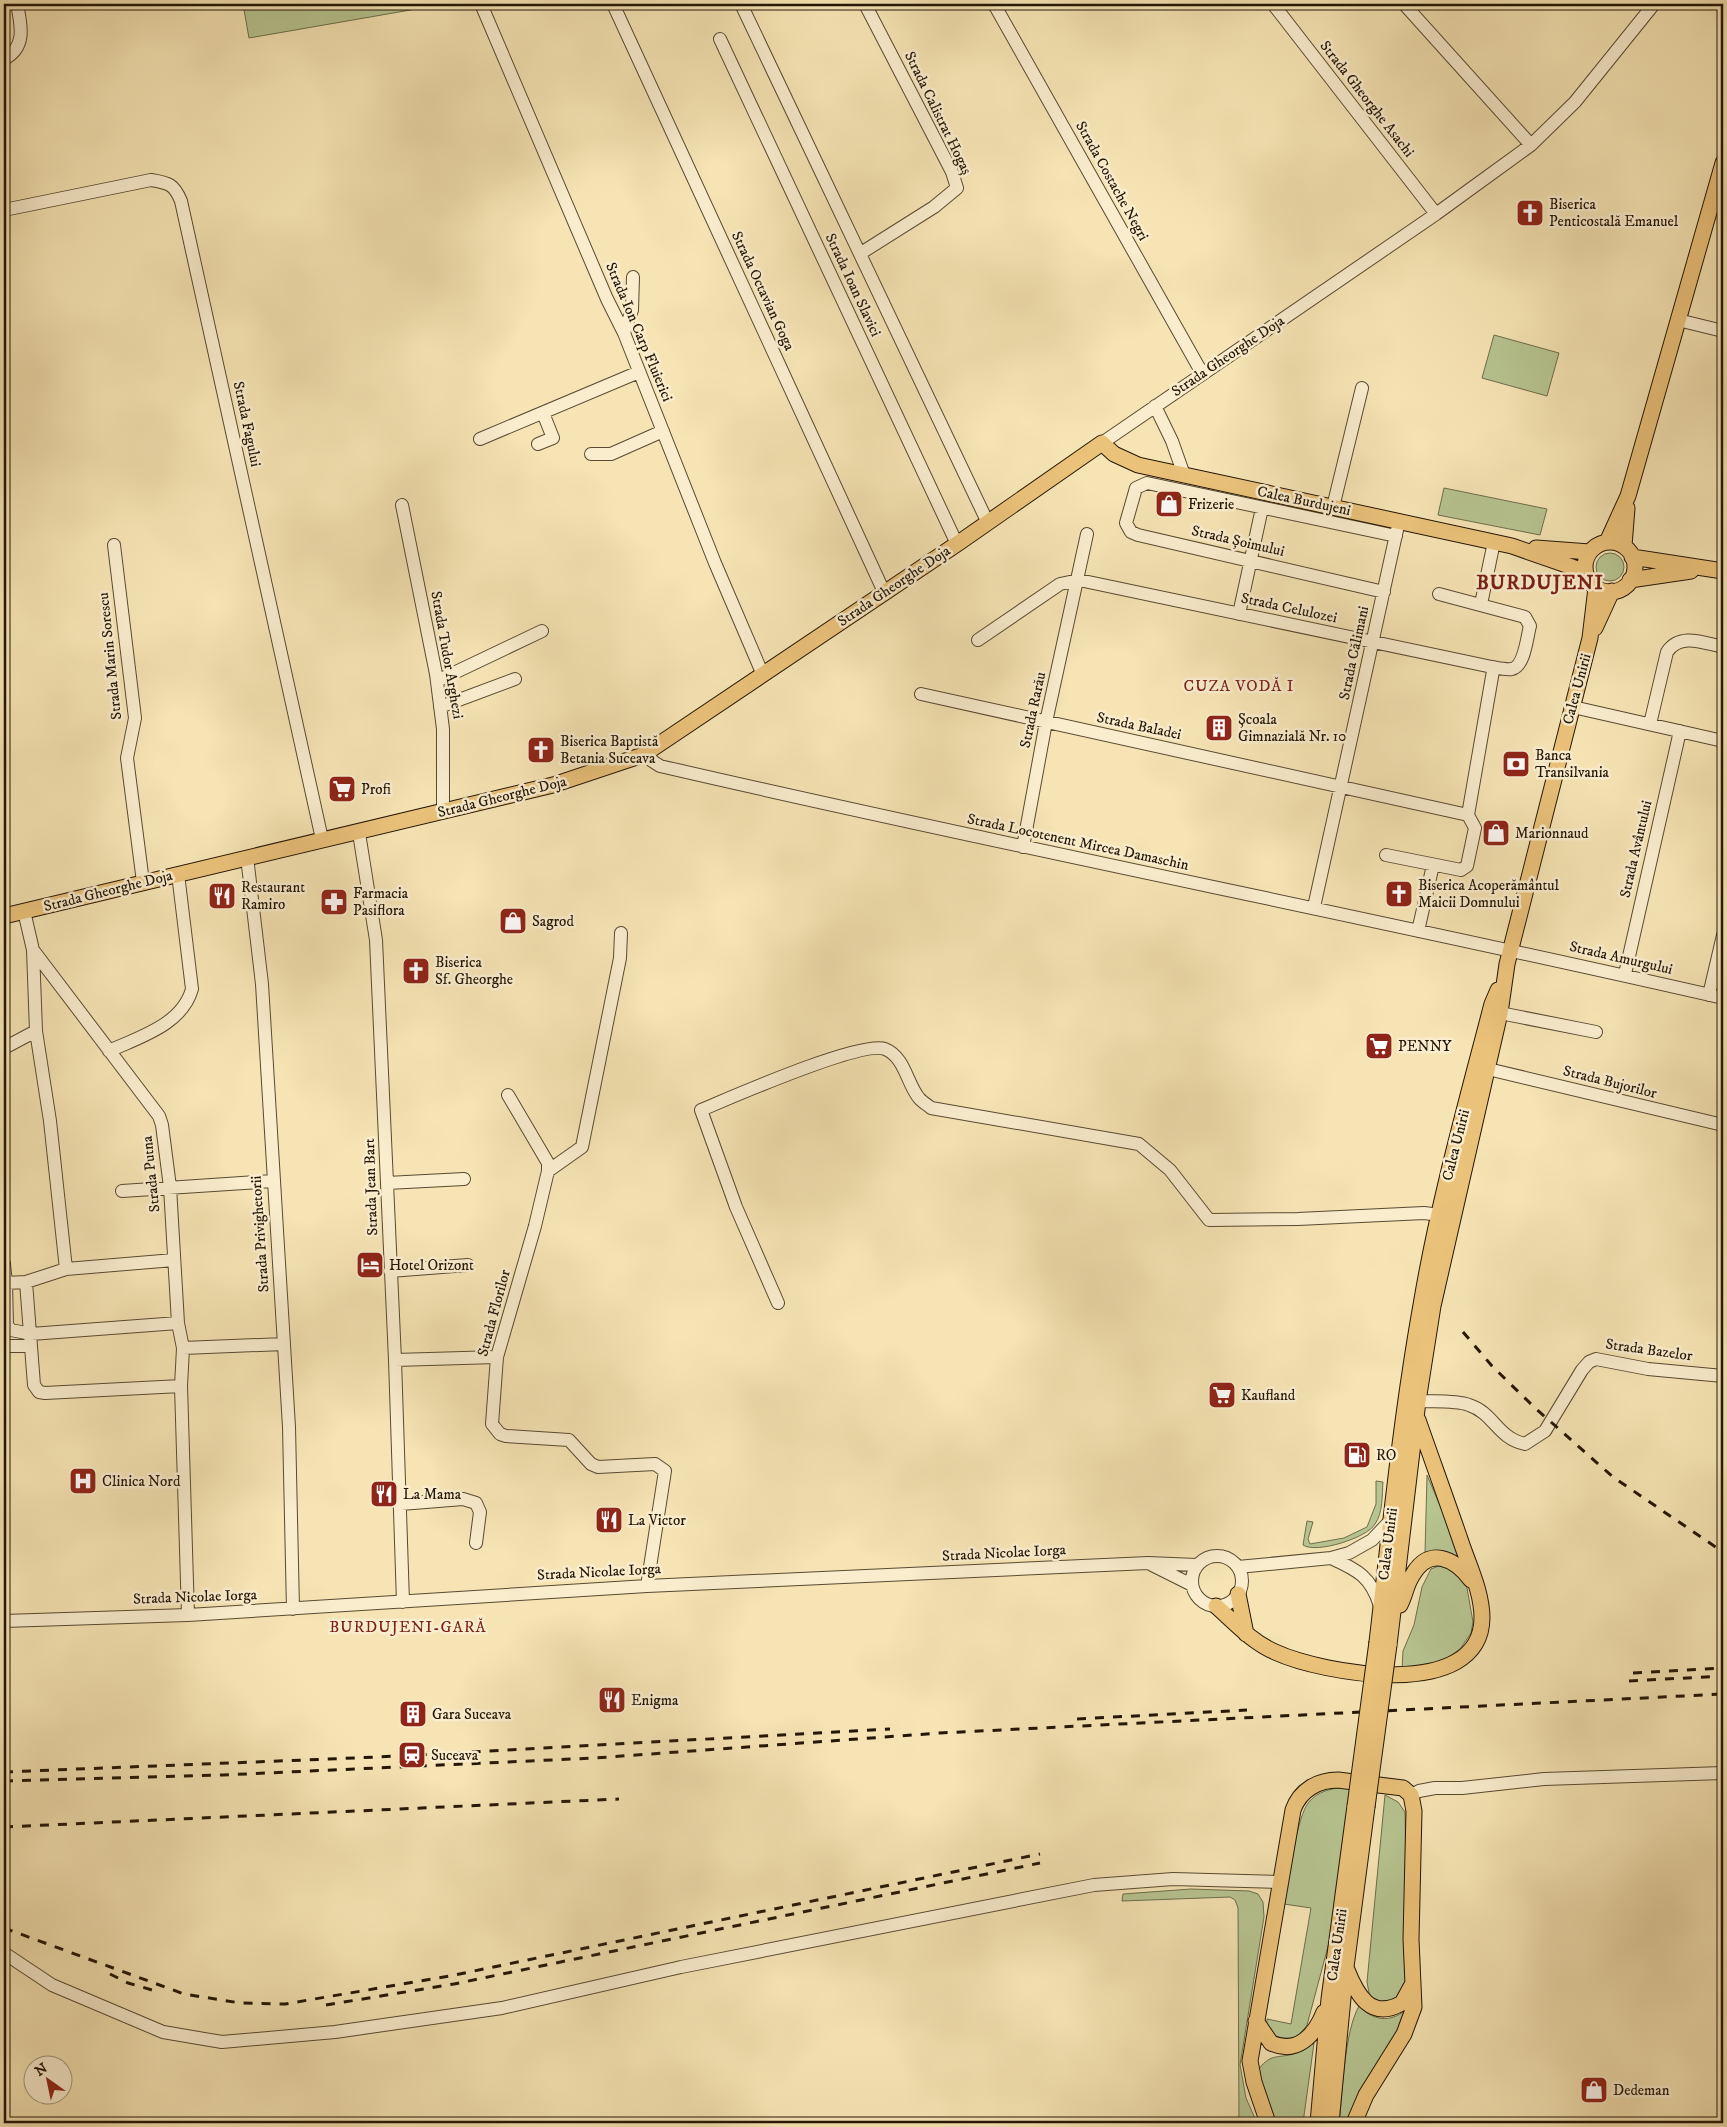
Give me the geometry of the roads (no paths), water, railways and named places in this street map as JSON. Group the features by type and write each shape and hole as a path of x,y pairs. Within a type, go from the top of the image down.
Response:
{"main road":[{"path":"1628,496 1628,552 1634,573 1626,586 1612,591 1596,588 1586,574 1585,566 1594,547 1607,542 1628,496 1723,163"},
{"name":"Strada Gheorghe Doja","path":"4,916 322,839 359,833 582,777 643,755 988,523 1102,443"},
{"name":"Calea Burdujeni","path":"1102,443 1114,454 1138,465 1333,508 1398,529 1512,546 1575,568 1586,574"},
{"path":"1607,542 1628,552 1700,569 1723,571"},
{"name":"Calea Burdujeni","path":"1512,546 1590,552"},
{"path":"1630,580 1700,569"},
{"name":"Calea Unirii","path":"1387,1613 1390,1521 1420,1306 1488,1069 1500,1013 1505,973 1590,638 1596,588"},
{"name":"Calea Unirii","path":"1590,638 1612,591"},
{"name":"Calea Unirii","path":"1318,2123 1330,1998 1361,1806 1387,1613 1446,1216 1492,1004 1505,973"},
{"path":"1216,1606 1246,1634 1275,1652 1316,1666 1415,1675 1435,1671 1458,1661 1475,1644 1480,1633 1482,1618 1477,1587 1417,1409"},
{"path":"1387,1613 1402,1603 1412,1574 1424,1562 1433,1558 1446,1558 1455,1562 1477,1587"},
{"path":"1240,1588 1246,1634"},
{"path":"1268,2123 1251,2072 1250,2061 1293,1810 1300,1796 1312,1786 1329,1780 1338,1780 1402,1788 1411,1795 1414,1811 1411,1939 1414,2007 1408,2026 1366,2095 1354,2123"},
{"name":"Calea Unirii","path":"1331,2123 1361,1806"},
{"path":"1346,1967 1356,1992 1363,2001 1374,2007 1384,2009 1402,2003 1413,1982"},
{"path":"1256,2021 1271,2043 1279,2046 1297,2045 1312,2036 1320,2024 1330,1998"}],"street":[{"path":"4,59 15,51 20,43 22,31 17,4"},
{"name":"Strada Ion Carp Fluierici","path":"480,4 607,299 624,333 763,675"},
{"name":"Strada Octavian Goga","path":"613,4 884,592"},
{"path":"741,4 988,523"},
{"name":"Strada Calistrat Hogaș","path":"861,253 934,207 957,188 952,172 865,4"},
{"name":"Strada Costache Negri","path":"994,4 1202,373"},
{"name":"Strada Gheorghe Asachi","path":"1273,4 1436,214"},
{"path":"1404,4 1531,145"},
{"name":"Strada Gheorghe Doja","path":"1102,443 1436,214 1531,145 1575,102 1654,4"},
{"name":"Strada Ioan Slavici","path":"720,39 957,544"},
{"name":"Strada Fagului","path":"4,210 151,180 166,182 176,188 183,210 322,839"},
{"path":"624,333 632,310 633,277"},
{"path":"1678,320 1723,331"},
{"path":"480,439 639,372"},
{"path":"1333,508 1362,388"},
{"path":"1155,406 1172,441 1184,475"},
{"path":"538,444 553,438 542,413"},
{"path":"591,454 611,454 663,431"},
{"name":"Strada Șoimului","path":"1262,508 1147,483 1136,488 1126,523 1131,532 1384,592"},
{"name":"Strada Tudor Arghezi","path":"402,505 437,681 443,729 443,812"},
{"path":"1239,614 1262,508 1398,529"},
{"name":"Strada Călimani","path":"1314,907 1398,529"},
{"name":"Strada Rarău","path":"1023,847 1046,722 1079,580 1087,534"},
{"path":"1439,594 1481,604 1494,542"},
{"name":"Strada Marin Sorescu","path":"114,545 135,718 127,758 143,882"},
{"path":"978,640 1060,584 1079,580"},
{"name":"Strada Celulozei","path":"1079,580 1492,668 1512,669 1521,661 1530,626 1525,617 1481,604"},
{"path":"437,681 542,631"},
{"path":"1650,724 1667,652 1670,647 1676,642 1690,640 1723,647"},
{"path":"1386,855 1432,865 1465,869 1475,828 1468,815 1492,668"},
{"path":"440,707 514,679"},
{"name":"Strada Baladei","path":"921,694 1468,815"},
{"path":"1572,707 1723,741"},
{"name":"Strada Avântului","path":"1624,974 1680,731"},
{"name":"Strada Locotenent Mircea Damaschin","path":"643,755 660,766 1023,847 1511,950"},
{"name":"Strada Jean Bart","path":"359,833 376,940 401,1504 403,1602"},
{"name":"Strada Privighetorii","path":"247,857 262,984 289,1428 293,1609"},
{"path":"1418,930 1432,865"},
{"path":"109,1051 161,1027 189,1000 192,989 178,874"},
{"name":"Strada Putna","path":"24,911 33,950 36,1031 50,1121 66,1269"},
{"path":"548,1171 582,1146 620,958 621,934"},
{"path":"1709,995 1723,936"},
{"name":"Strada Putna","path":"33,950 159,1116 164,1135 170,1187 178,1322 183,1348 181,1386 188,1615"},
{"name":"Strada Amurgului","path":"1511,950 1624,974 1723,998"},
{"path":"1500,1013 1596,1032"},
{"path":"4,1048 36,1031"},
{"path":"778,1303 736,1206 700,1110 824,1061 872,1048 885,1049 901,1063 919,1098 931,1108 1139,1144 1170,1170 1209,1220 1298,1219 1424,1213 1446,1216"},
{"name":"Strada Bujorilor","path":"1488,1069 1723,1125"},
{"path":"508,1095 548,1163 548,1171"},
{"name":"Strada Florilor","path":"548,1171 535,1226 497,1357 492,1424 500,1434 519,1438 564,1438 569,1440 591,1464 598,1467 655,1464 665,1471 647,1586"},
{"path":"387,1183 464,1179"},
{"path":"122,1191 273,1181"},
{"path":"6,1283 26,1282 66,1269 174,1260"},
{"path":"4,1264 8,1325 11,1330 31,1340"},
{"path":"390,1271 468,1265"},
{"path":"26,1282 34,1385 39,1392 181,1386"},
{"path":"4,1346 31,1340 178,1322"},
{"path":"183,1348 284,1344"},
{"path":"395,1360 497,1357"},
{"name":"Strada Bazelor","path":"1417,1409 1468,1404 1482,1412 1512,1442 1525,1444 1545,1430 1582,1370 1589,1362 1596,1359 1648,1369 1723,1376"},
{"path":"401,1504 463,1499 476,1504 480,1512 476,1543"},
{"name":"Strada Nicolae Iorga","path":"4,1621 188,1615 647,1586 1148,1563 1197,1565 1209,1556 1217,1555 1230,1559 1238,1566 1277,1565 1292,1561 1331,1558 1362,1548 1390,1521"},
{"path":"1331,1558 1348,1566 1365,1578 1375,1591 1387,1613"},
{"path":"1148,1563 1192,1585"},
{"path":"1197,1565 1193,1571 1192,1585 1203,1602 1216,1606 1229,1603 1240,1588 1277,1565"},
{"path":"1238,1566 1240,1588"},
{"path":"1411,1795 1419,1791 1435,1788 1462,1788 1544,1779 1723,1774"},
{"path":"4,1953 52,1985 163,2032 222,2042 335,2032 502,2008 681,1967 1103,1884 1173,1879 1280,1882"}],"railway":[{"path":"1463,1332 1492,1366 1534,1407 1613,1477 1723,1552"},
{"path":"1633,1673 1723,1668"},
{"path":"1629,1681 1723,1676"},
{"path":"4,1781 223,1775 595,1758 940,1733 1723,1694"},
{"path":"1077,1719 1247,1710"},
{"path":"4,1772 379,1757 890,1729"},
{"path":"4,1827 619,1799"},
{"path":"4,1928 184,1994 240,2003 285,2004 450,1976 1040,1854"},
{"path":"326,2005 454,1984 1040,1863"},
{"path":"110,1974 128,1983 159,1992"}],"place":[{"name":"Biserica Penticostală Emanuel","path":"1530,213"},
{"name":"Frizerie","path":"1169,504"},
{"name":"Școala Gimnazială Nr. 10","path":"1219,728"},
{"name":"Biserica Baptistă Betania Suceava","path":"541,750"},
{"name":"Banca Transilvania","path":"1516,764"},
{"name":"Profi","path":"342,789"},
{"name":"Marionnaud","path":"1496,833"},
{"name":"Biserica Acoperământul Maicii Domnului","path":"1399,894"},
{"name":"Restaurant Ramiro","path":"222,896"},
{"name":"Farmacia Pasiflora","path":"334,902"},
{"name":"Sagrod","path":"513,921"},
{"name":"Biserica Sf. Gheorghe","path":"416,971"},
{"name":"PENNY","path":"1379,1046"},
{"name":"Hotel Orizont","path":"370,1265"},
{"name":"Kaufland","path":"1222,1395"},
{"name":"RO","path":"1357,1455"},
{"name":"Clinica Nord","path":"83,1481"},
{"name":"La Mama","path":"384,1494"},
{"name":"La Victor","path":"609,1520"},
{"name":"Enigma","path":"612,1700"},
{"name":"Gara Suceava","path":"413,1714"},
{"name":"Suceava","path":"412,1755"},
{"name":"Dedeman","path":"1594,2090"}],"district":[{"name":"BURDUJENI","path":"1540,583"},
{"name":"CUZA VODĂ I","path":"1239,686"},
{"name":"BURDUJENI-GARĂ","path":"408,1627"}]}
